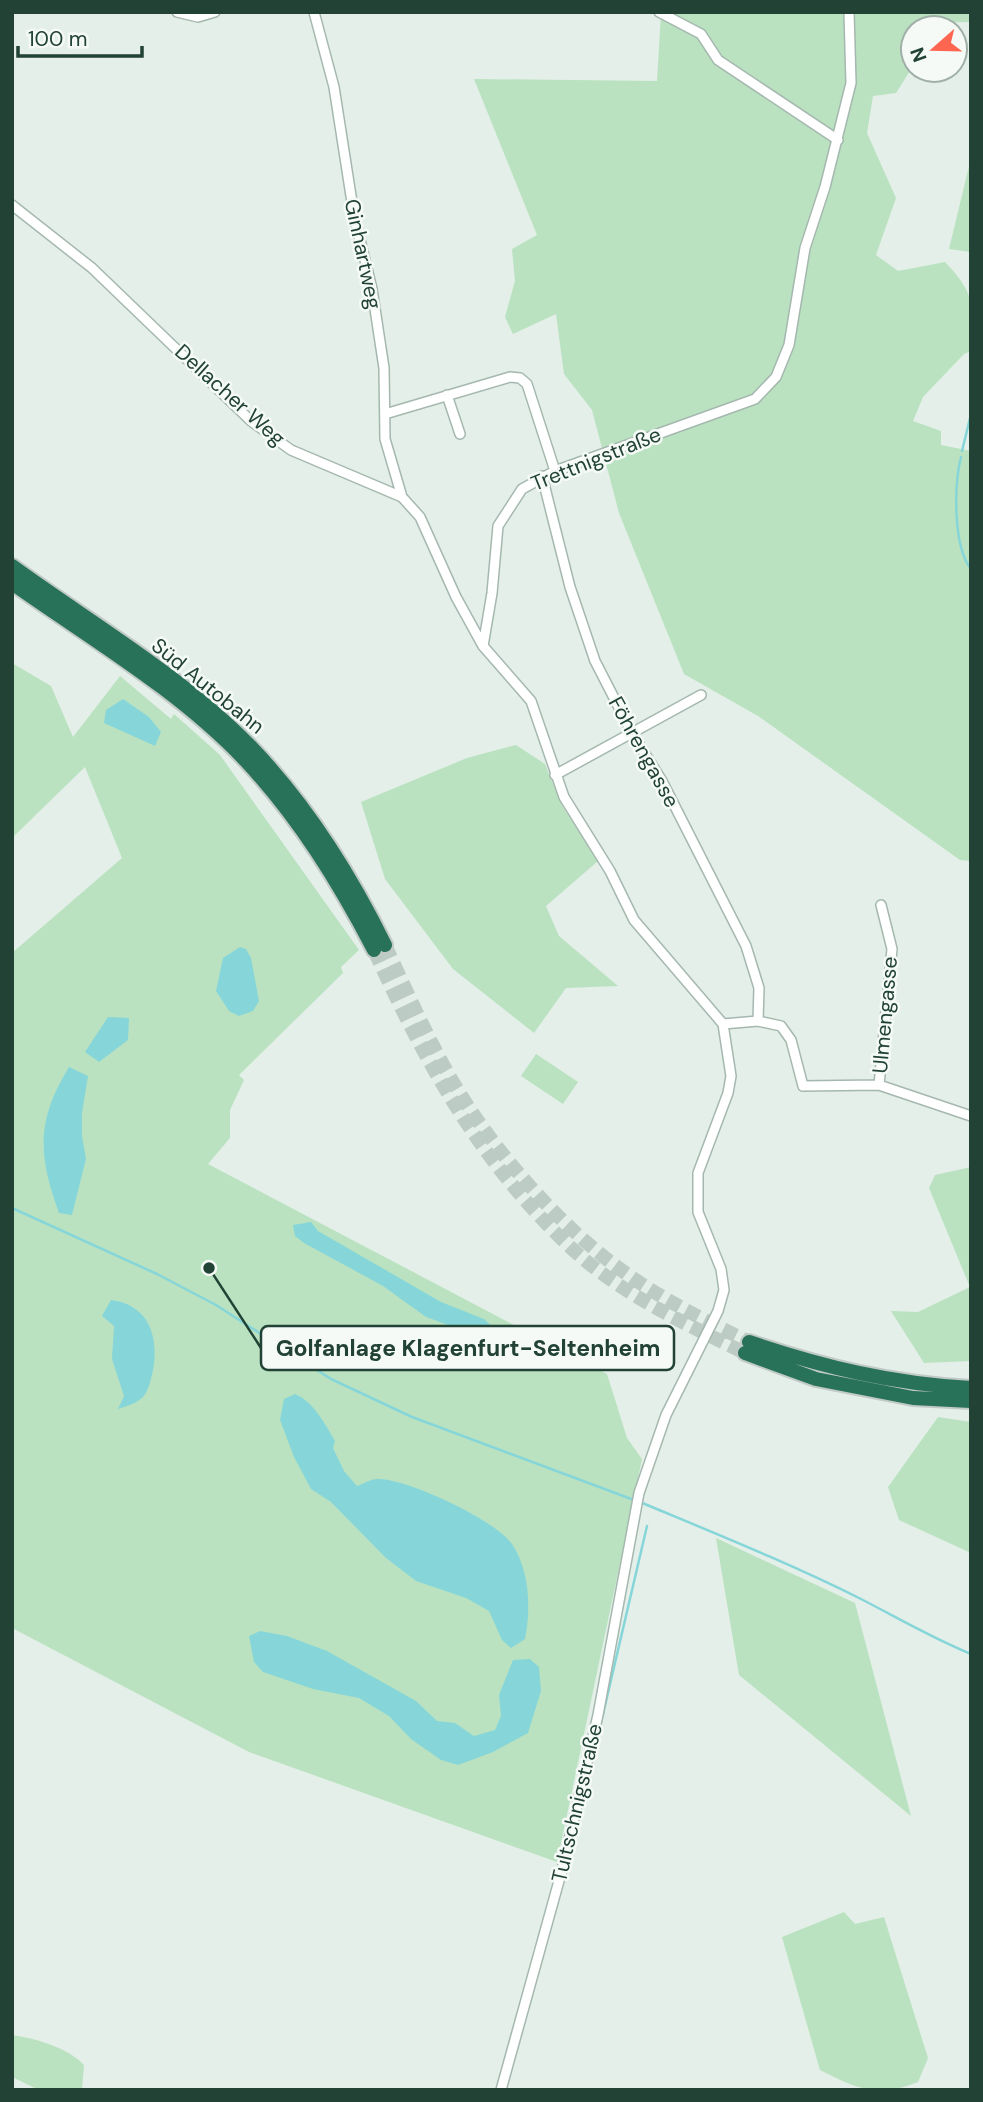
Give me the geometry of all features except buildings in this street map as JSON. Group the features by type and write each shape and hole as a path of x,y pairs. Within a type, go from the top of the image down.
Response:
{"highway":[{"name":"Süd Autobahn","path":"12,566 154,667 249,745 318,827 364,902 379,948 309,838 244,759 202,719 12,583"},
{"path":"971,1388 882,1380 747,1348 816,1379 913,1398 971,1401"}],"street":[{"path":"177,12 198,17 215,12"},
{"name":"Ginhartweg","path":"314,12 334,87 354,215 372,289 384,368 385,439 402,497"},
{"path":"659,12 701,34 718,60 838,140"},
{"name":"Trettnigstraße","path":"483,646 492,593 498,526 518,494 542,476 755,398 776,377 789,345 805,248 838,140 850,83 849,12"},
{"name":"Dellacher Weg","path":"12,205 92,268 261,428 291,450 402,497 426,526 456,597 483,646"},
{"path":"385,414 510,377 524,380 555,471"},
{"path":"447,396 460,433"},
{"name":"Föhrengasse","path":"542,476 561,558 588,642 632,733 662,781 746,946 759,988 758,1021"},
{"path":"483,646 531,701 541,724 555,775 569,807 610,871 634,920 723,1024 758,1021 781,1026 791,1040 803,1086 879,1084 971,1116"},
{"path":"555,775 701,695"},
{"name":"Ulmengasse","path":"879,1084 892,949 881,905"},
{"name":"Tultschnigstraße","path":"500,2090 571,1831 598,1715 639,1493 666,1415 718,1311 724,1290 721,1269 698,1212 696,1187 702,1160 729,1093 732,1076 723,1024"}],"green space":[{"path":"657,12 971,12 971,22 969,14 899,14 899,84 902,84 896,93 873,96 867,133 896,198 876,255 898,271 945,262 963,285 971,303 971,351 964,354 923,397 913,421 941,431 941,445 971,451 971,861 960,860 758,716 684,674 619,513 592,410 564,374 556,314 513,334 505,317 515,281 512,249 537,235 474,79 657,81 661,14"},
{"path":"971,158 971,252 949,249"},
{"path":"12,663 51,686 73,737 120,676 171,719 174,714 220,755 359,950 341,967 343,973 239,1075 244,1080 230,1110 230,1138 208,1164 607,1374 627,1438 642,1459 557,1862 249,1752 12,1628 12,953 122,858 85,767 12,838"},
{"path":"516,745 545,764 562,806 598,861 546,906 559,936 618,986 566,988 534,1033 453,969 385,879 361,802 467,758"},
{"path":"536,1054 578,1082 563,1104 521,1076"},
{"path":"971,1167 971,1361 924,1363 891,1311 918,1312 970,1287 929,1188 935,1175"},
{"path":"938,1417 971,1422 971,1553 899,1520 888,1487"},
{"path":"716,1538 855,1603 911,1816 739,1675"},
{"path":"844,1912 855,1924 884,1917 928,2058 918,2082 891,2090 867,2089 820,2070 782,1937"},
{"path":"12,2035 51,2045 78,2059 84,2065 82,2090 39,2090 12,2077"}],"water":[{"path":"123,699 149,717 161,732 155,746 104,723 106,710"},
{"path":"240,947 246,949 251,958 259,1001 253,1011 239,1016 229,1011 216,991 223,958"},
{"path":"108,1017 129,1018 128,1040 99,1062 85,1052"},
{"path":"69,1067 88,1076 82,1113 86,1159 72,1215 59,1213 44,1156 46,1122 51,1104"},
{"path":"311,1222 318,1231 441,1302 484,1319 494,1328 493,1335 484,1338 426,1317 383,1286 304,1243 295,1236 293,1225"},
{"path":"111,1300 124,1303 143,1315 154,1345 153,1370 145,1394 135,1403 118,1409 124,1396 112,1359 114,1326 102,1316"},
{"path":"295,1394 308,1402 323,1421 335,1441 333,1448 344,1471 357,1486 377,1479 408,1485 449,1502 503,1534 518,1555 526,1578 528,1615 525,1639 511,1648 502,1640 489,1611 466,1598 416,1581 386,1558 331,1502 311,1489 294,1457 280,1420 284,1399"},
{"path":"260,1631 287,1636 327,1651 416,1701 437,1721 455,1723 474,1736 495,1730 501,1716 499,1695 513,1660 530,1659 539,1667 541,1691 528,1733 493,1752 458,1765 441,1760 411,1739 389,1716 359,1698 313,1689 263,1672 254,1662 249,1636"}],"waterway":[{"path":"962,451 971,414"},
{"path":"961,457 957,483 958,531 965,559 971,569"},
{"path":"12,1208 157,1274 216,1305 331,1379 412,1417 634,1500"},
{"path":"640,1502 806,1573 971,1654"},
{"path":"568,1864 647,1526"}],"tunnel":[{"path":"385,945 451,1079 478,1121 535,1192 601,1255 624,1272 669,1301 749,1342"},
{"path":"374,950 413,1031 457,1108 481,1144 537,1213 588,1263 631,1293 745,1353"}],"place":[{"name":"Golfanlage Klagenfurt-Seltenheim","path":"209,1268"}]}
